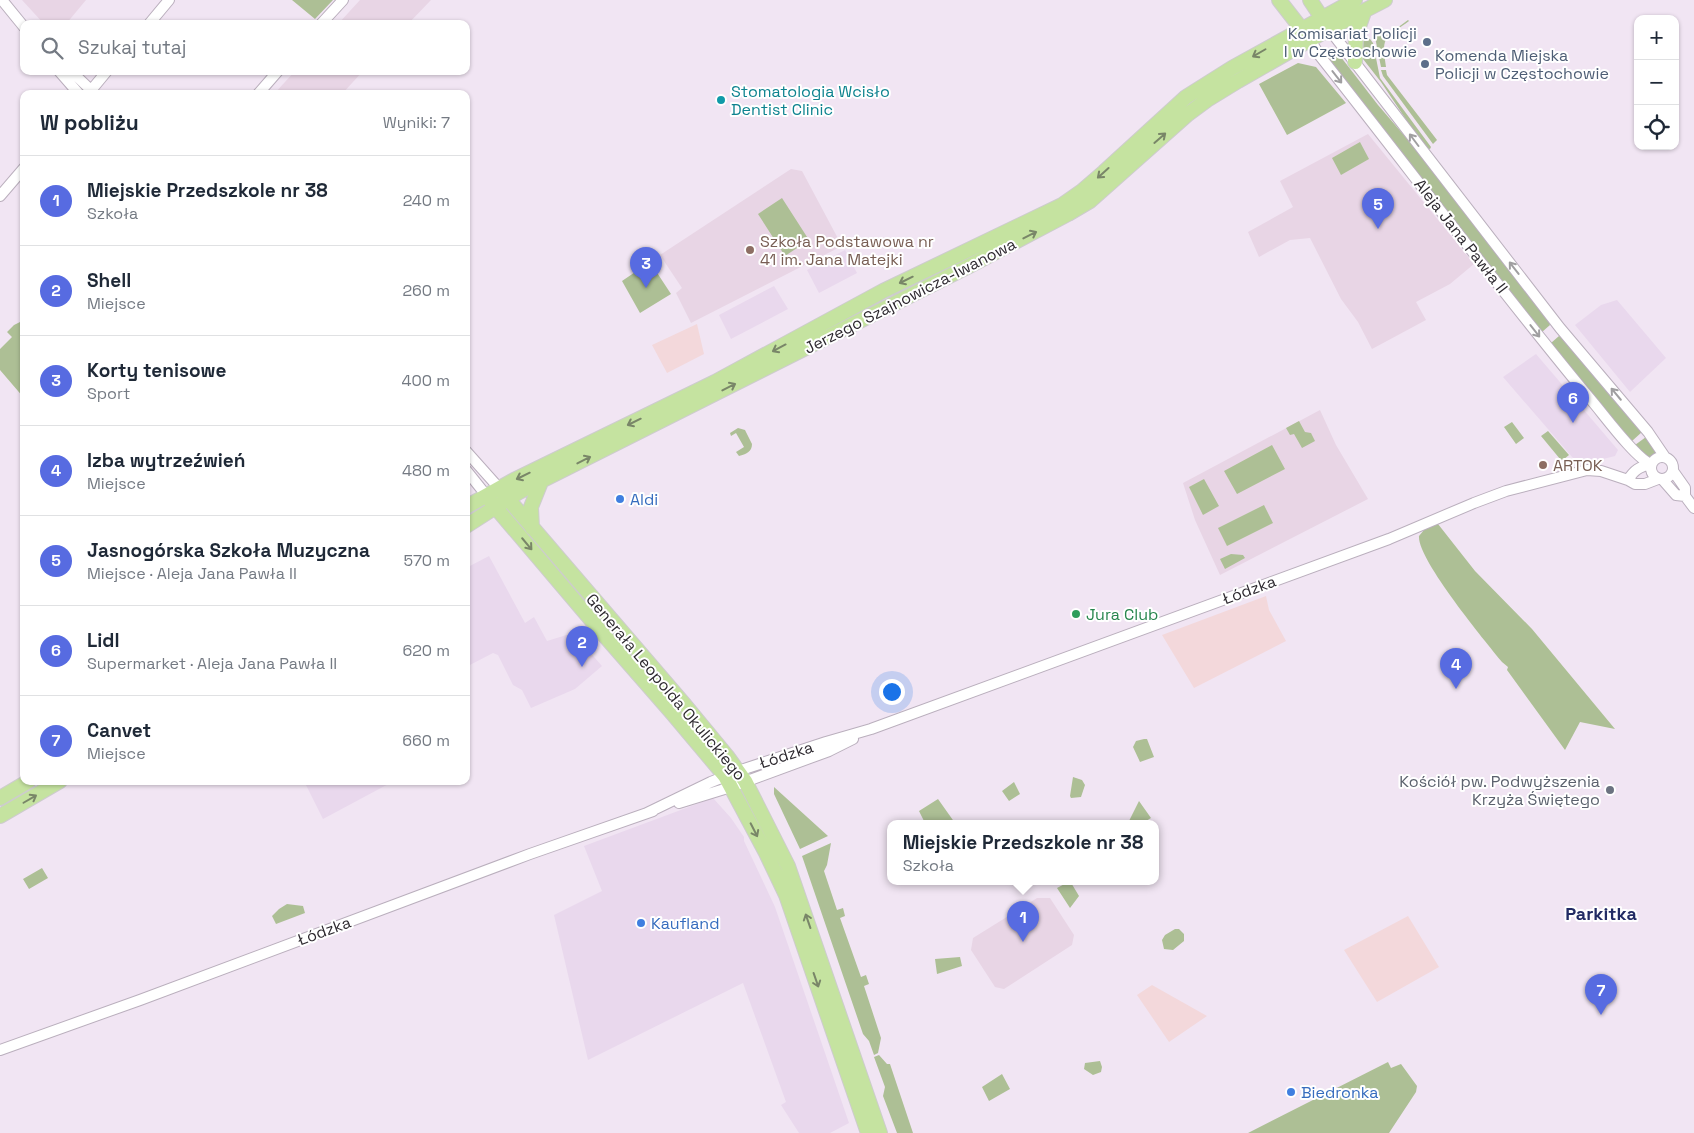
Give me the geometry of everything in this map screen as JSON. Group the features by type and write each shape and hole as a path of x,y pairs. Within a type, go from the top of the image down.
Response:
{"main road":[{"name":"Aleja Jana Pawła II","path":"1279,0 1310,40"},
{"name":"Aleja Jana Pawła II","path":"1310,0 1326,23"},
{"path":"1326,23 1355,0"},
{"path":"1326,23 1364,12 1385,0"},
{"path":"1355,62 1357,32 1364,12"},
{"name":"Jerzego Szajnowicza-Iwanowa","path":"470,505 499,488 715,382 884,291 1062,205 1104,172 1186,97 1301,29 1326,23"},
{"name":"Jerzego Szajnowicza-Iwanowa","path":"470,523 508,499 1068,214 1096,196 1188,114 1238,81 1310,40 1326,23"},
{"path":"532,528 531,507 541,482"},
{"name":"Generała Leopolda Okulickiego","path":"499,488 684,704 735,779 788,866 880,1133"},
{"name":"Generała Leopolda Okulickiego","path":"486,495 672,713 735,779 786,895 868,1133"},
{"path":"0,798 22,785"},
{"path":"0,816 53,785"}],"street":[{"path":"2,0 20,21"},
{"path":"152,20 169,0"},
{"path":"325,20 343,0"},
{"name":"Aleja Jana Pawła II","path":"1326,23 1560,328 1648,432 1665,457"},
{"name":"Aleja Jana Pawła II","path":"1310,40 1320,56 1543,341 1630,446 1646,462 1651,464"},
{"path":"62,75 76,90"},
{"path":"75,75 88,90"},
{"path":"93,90 104,75"},
{"path":"261,90 275,75"},
{"path":"0,197 20,173"},
{"path":"0,197 20,181"},
{"path":"470,455 499,488"},
{"path":"1628,480 1634,471 1640,467 1651,464 1658,457 1665,457 1673,464 1673,471 1669,477 1660,479"},
{"path":"1651,464 1652,475 1660,479 1676,494 1685,496"},
{"name":"Łódzka","path":"0,1050 140,1000 530,854 648,813 735,779 829,751 872,729 1389,539 1506,491 1587,470 1601,472 1642,485 1660,479"},
{"path":"1673,471 1685,488 1685,496 1694,508"},
{"path":"470,475 486,495"}],"shaded area":[{"path":"22,0 86,0 69,20 40,20"},
{"path":"360,0 431,0 412,20 342,20"},
{"path":"291,75 359,75 346,90 278,90"},
{"path":"1368,134 1474,264 1450,284 1416,302 1426,320 1372,349 1358,322 1341,299 1310,238 1290,240 1259,257 1248,232 1293,207 1280,181"},
{"name":"Szkoła Podstawowa nr 41 im. Jana Matejki","path":"791,169 802,171 842,246 691,323 676,293 682,288 660,255"},
{"path":"845,250 857,273 819,293 807,270"},
{"path":"774,286 788,309 731,339 719,315"},
{"path":"1617,300 1666,358 1630,392 1575,325 1601,305"},
{"path":"697,324 704,354 667,373 652,345"},
{"path":"1536,354 1618,450 1615,456 1579,465 1503,377"},
{"path":"1320,410 1336,445 1368,499 1220,575 1195,520 1183,483"},
{"path":"489,556 525,623 534,617 547,641 573,633 602,666 575,689 531,708 522,690 513,685 498,655 493,653 470,665 470,566"},
{"path":"1266,596 1269,610 1286,641 1194,688 1162,635"},
{"path":"306,785 387,785 323,819"},
{"path":"713,798 731,818 744,837 744,841 775,907 849,1123 830,1133 799,1133 781,1105 786,1102 743,983 588,1060 554,915 602,891 584,846"},
{"path":"1037,898 1050,898 1074,935 1072,945 1004,989 995,987 971,950 973,938"},
{"path":"1408,916 1439,967 1377,1002 1344,950"},
{"path":"1152,985 1207,1016 1169,1042 1137,995"}],"green space":[{"path":"292,0 333,0 315,19"},
{"path":"1408,20 1387,39 1384,49 1386,67 1381,67 1375,37 1382,34 1382,39"},
{"path":"1358,39 1370,39 1373,43 1380,78 1431,147 1430,149 1425,148 1381,82 1363,59"},
{"path":"1337,52 1378,105 1421,155 1548,320 1550,325 1542,332 1539,331 1329,59"},
{"path":"1298,63 1316,67 1346,103 1287,135 1259,84"},
{"path":"1381,70 1386,70 1387,75 1437,140 1433,144 1383,76"},
{"path":"1360,142 1369,159 1341,175 1332,158"},
{"path":"782,198 809,240 785,256 758,214"},
{"path":"650,262 671,294 640,313 622,281"},
{"path":"20,322 20,393 0,370 0,349 12,337 7,332"},
{"path":"1559,336 1562,337 1642,432 1632,441 1551,346 1551,343"},
{"path":"1299,421 1305,432 1311,433 1315,441 1302,448 1294,434 1290,435 1286,428"},
{"path":"1512,422 1524,438 1516,444 1504,427"},
{"path":"738,428 745,430 752,444 750,451 739,456 736,452 744,447 736,433 731,436 730,433"},
{"path":"1548,431 1569,455 1563,460 1560,459 1541,436"},
{"path":"1646,437 1656,449 1656,453 1648,459 1635,445"},
{"path":"1272,445 1285,469 1237,494 1224,471"},
{"path":"1204,479 1219,506 1203,515 1189,487"},
{"path":"1264,505 1273,523 1227,546 1218,528"},
{"path":"1438,524 1475,571 1532,629 1615,729 1580,722 1565,750 1507,670 1508,667 1453,600 1429,562 1421,547 1419,536 1424,530"},
{"path":"1231,554 1243,555 1245,558 1225,569 1220,559"},
{"path":"1147,739 1154,757 1140,762 1133,747 1136,741"},
{"path":"1073,777 1082,780 1085,785 1081,797 1071,798 1070,796"},
{"path":"1014,782 1020,794 1009,801 1002,791"},
{"path":"774,787 828,836 800,849 774,794"},
{"path":"938,799 953,820 924,820 919,811"},
{"path":"1139,801 1151,818 1148,820 1130,820"},
{"path":"831,843 824,871 837,910 843,908 845,916 840,918 861,977 866,975 869,984 864,986 881,1038 878,1053 874,1055 869,1041 863,1034 802,856"},
{"path":"42,868 48,878 29,889 23,879"},
{"path":"1063,885 1072,885 1079,896 1070,908 1057,888"},
{"path":"287,904 303,906 305,913 276,924 272,916"},
{"path":"1175,929 1179,929 1184,934 1184,941 1173,950 1164,949 1162,940 1165,935"},
{"path":"960,957 962,966 937,974 935,959"},
{"path":"879,1055 887,1064 890,1064 913,1133 897,1133 883,1096 885,1087 874,1057"},
{"path":"1100,1061 1101,1072 1093,1075 1084,1069 1085,1063"},
{"path":"1388,1062 1391,1068 1401,1064 1417,1086 1416,1092 1389,1133 1248,1133"},
{"path":"1002,1074 1010,1089 989,1101 982,1087"}],"place":[{"name":"Komisariat Policji I w Częstochowie","path":"1427,42"},
{"name":"Komenda Miejska Policji w Częstochowie","path":"1425,64"},
{"name":"Stomatologia Wcisło Dentist Clinic","path":"721,100"},
{"name":"Jasnogórska Szkoła Muzyczna","path":"1378,229"},
{"name":"Szkoła Podstawowa nr 41 im. Jana Matejki","path":"750,250"},
{"name":"Korty tenisowe","path":"646,288"},
{"name":"Lidl","path":"1573,423"},
{"name":"ARTOK","path":"1543,465"},
{"name":"Aldi","path":"620,499"},
{"name":"Jura Club","path":"1076,614"},
{"name":"Shell","path":"582,667"},
{"name":"Izba wytrzeźwień","path":"1456,689"},
{"name":"Kościół pw. Podwyższenia Krzyża Świętego","path":"1610,790"},
{"name":"Kaufland","path":"641,923"},
{"name":"Miejskie Przedszkole nr 38","path":"1023,942"},
{"name":"Canvet","path":"1601,1015"},
{"name":"Biedronka","path":"1291,1092"}],"district":[{"name":"Parkitka","path":"1601,913"}]}
